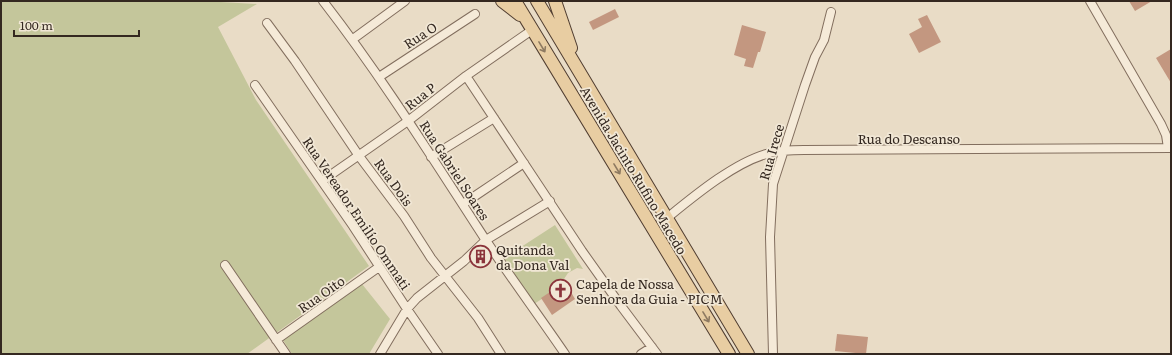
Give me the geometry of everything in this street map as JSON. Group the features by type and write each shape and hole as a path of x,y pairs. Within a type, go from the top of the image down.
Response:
{"main road":[{"path":"502,1 529,25"},
{"name":"Avenida Jacinto Rufino Macedo","path":"515,1 729,354"},
{"name":"Avenida Jacinto Rufino Macedo","path":"537,1 748,354"},
{"path":"555,1 581,73"},
{"path":"608,153 607,142 611,139 626,161 647,184"},
{"path":"662,243 697,291 701,290 703,287 703,278"}],"street":[{"name":"Rua Gabriel Soares","path":"323,1 379,77 486,240 565,354"},
{"path":"353,40 405,1"},
{"path":"1090,1 1161,124 1170,148"},
{"name":"Rua Irece","path":"773,354 770,244 774,184 813,63 824,40 831,12"},
{"name":"Rua O","path":"379,77 475,14"},
{"name":"Rua Dois","path":"267,23 295,61 359,156 404,216 431,258 478,318 501,354"},
{"name":"Rua P","path":"322,181 408,121 529,25"},
{"path":"466,76 601,278 657,354"},
{"name":"Rua Vereador Emilío Ommati","path":"255,85 322,181 438,354"},
{"path":"431,157 494,118"},
{"name":"Rua do Descanso","path":"667,218 716,180 744,163 770,153 784,151 1170,148"},
{"path":"463,204 524,164"},
{"path":"380,354 407,309 445,275 464,261 486,240 550,201"},
{"path":"225,265 286,354"},
{"name":"Rua Oito","path":"276,340 379,267"},
{"path":"641,354 652,347"}],"green space":[{"path":"1,1 203,1 257,4 218,27 256,100 369,266 247,354 1,354"},
{"path":"555,225 583,269 577,268 568,273 562,286 534,304 504,258"},
{"path":"362,284 390,319 369,354 292,354 283,340"}],"building":[{"path":"1129,1 1152,1 1135,11"},
{"path":"615,9 619,17 593,30 589,22"},
{"path":"927,15 941,42 919,53 909,34 922,27 918,19"},
{"path":"742,25 766,32 753,68 744,66 746,59 734,55"},
{"path":"1171,49 1171,83 1156,58"},
{"name":"Quitanda da Dona Val","path":"485,249 490,256 475,264 473,260"},
{"name":"Capela de Nossa Senhora da Guia - PICM","path":"565,282 575,299 552,315 541,298"},
{"path":"837,334 868,337 866,354 835,351"}],"place":[{"name":"Quitanda da Dona Val","path":"481,256"},
{"name":"Capela de Nossa Senhora da Guia - PICM","path":"561,290"}]}
